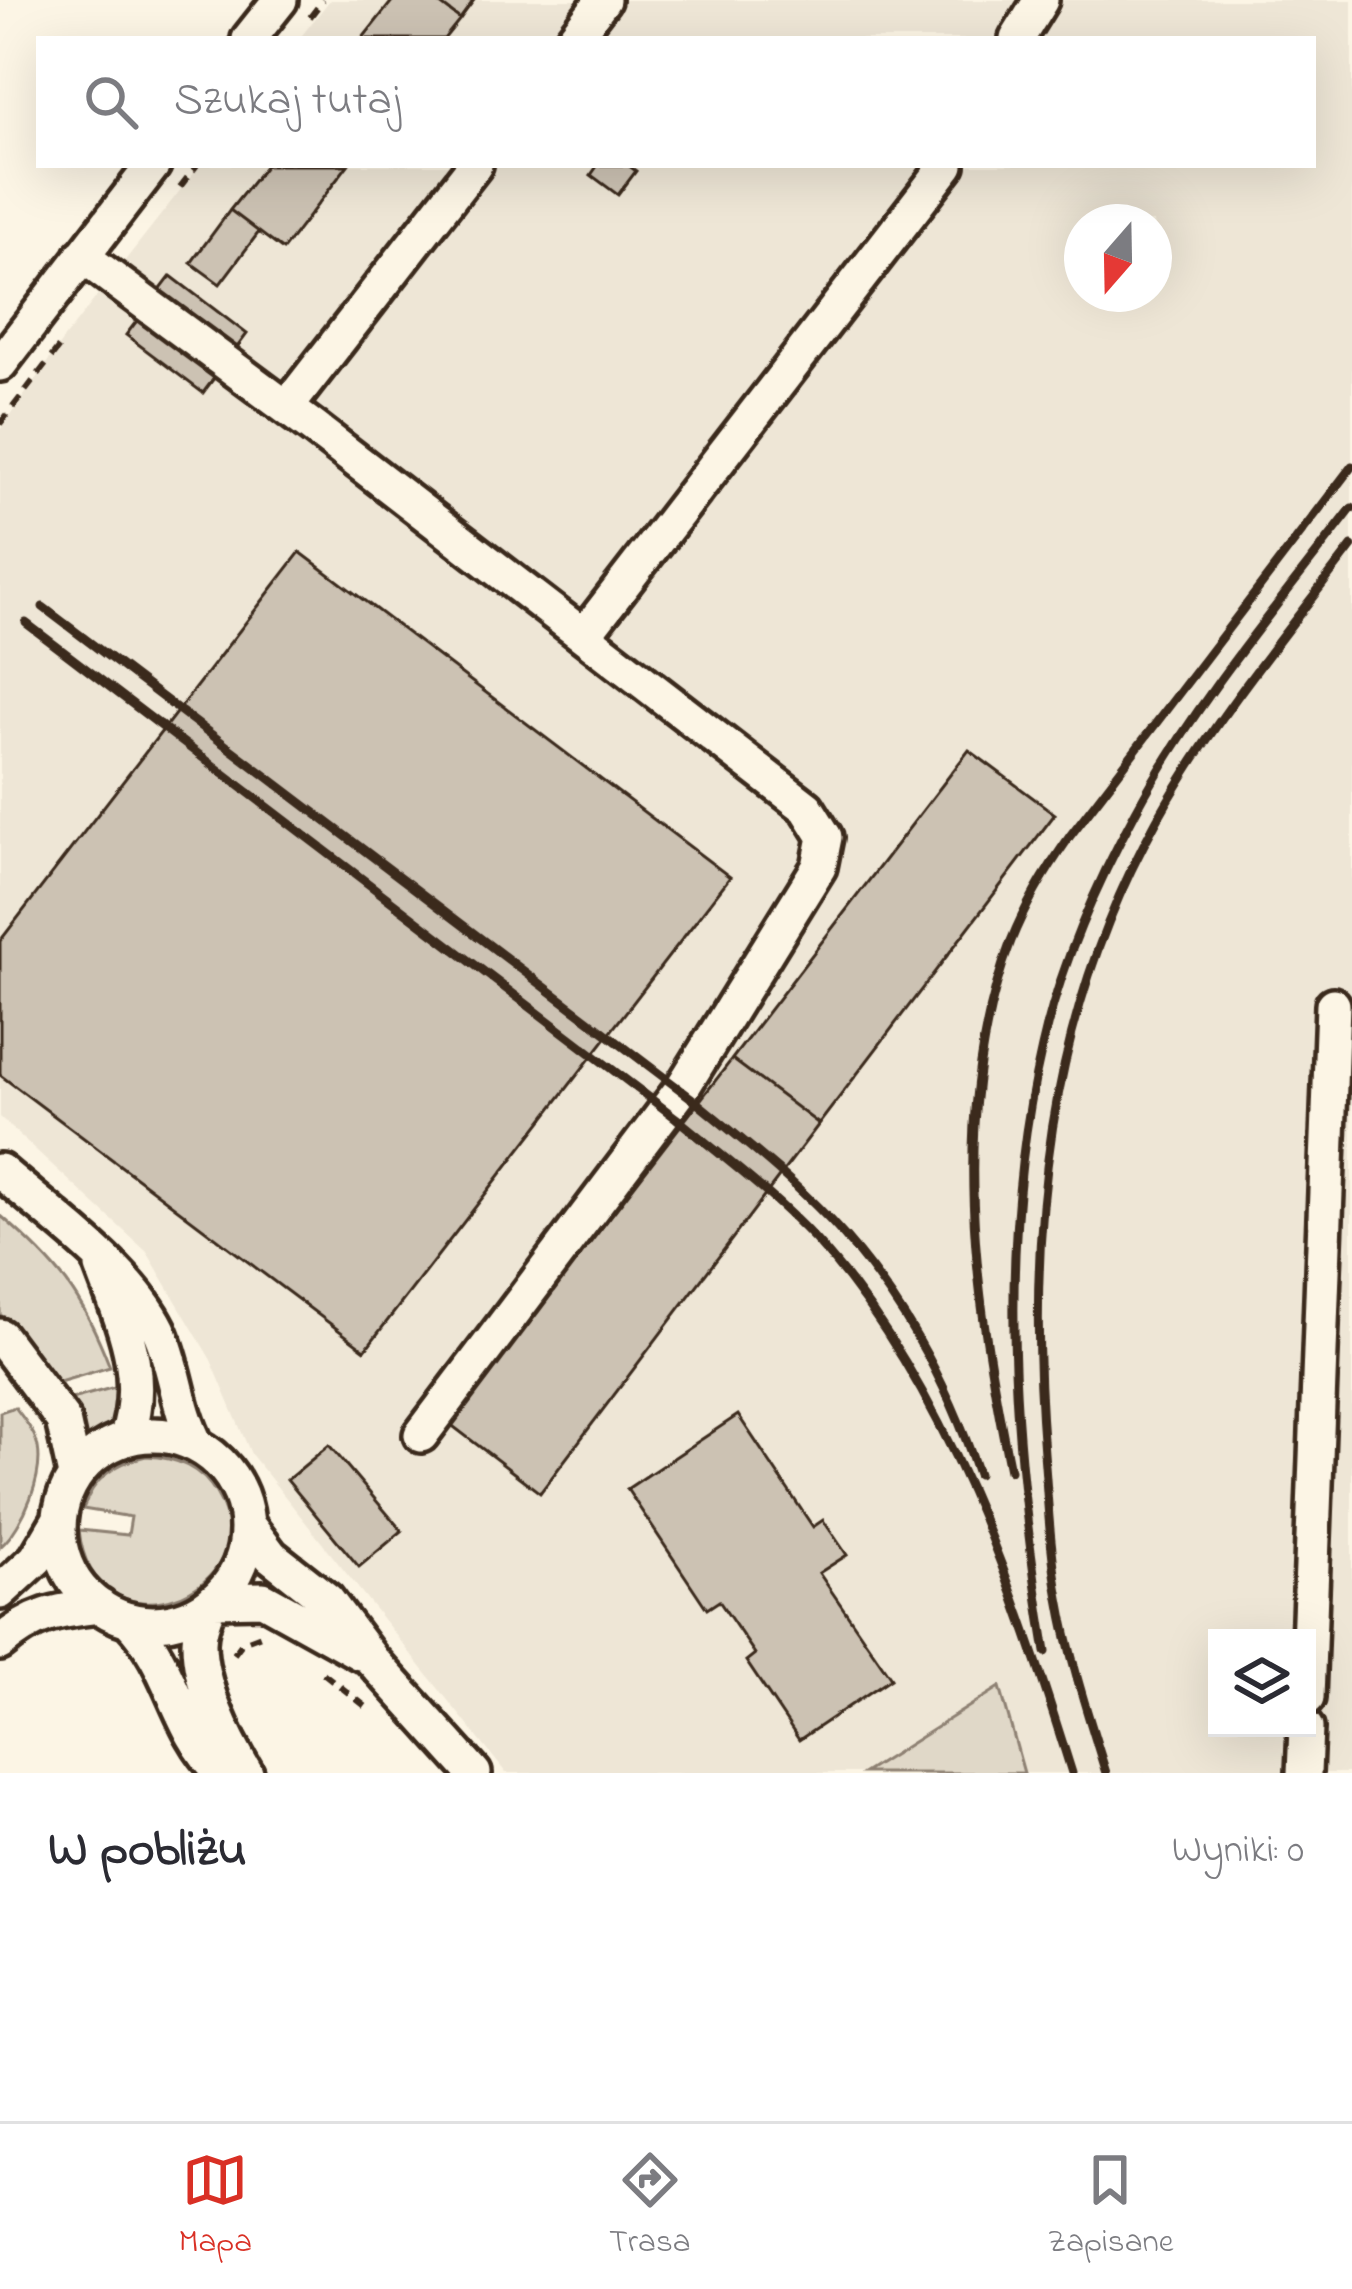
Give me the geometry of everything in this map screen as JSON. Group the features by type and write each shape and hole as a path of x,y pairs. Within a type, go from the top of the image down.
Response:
{"street":[{"path":"251,36 280,0"},
{"path":"575,36 603,0"},
{"path":"1019,36 1041,0"},
{"path":"0,364 150,168"},
{"path":"287,407 473,168"},
{"path":"584,635 945,168"},
{"path":"82,256 287,407 807,808 825,837 819,867 681,1090 421,1436"},
{"path":"1310,1629 1333,1006"},
{"path":"0,1171 133,1291 158,1329 185,1423 197,1446"},
{"path":"99,1259 135,1372 136,1406 126,1439"},
{"path":"0,1336 63,1420 75,1475"},
{"path":"0,1592 36,1559 59,1520 75,1475 106,1448 126,1439 161,1435 197,1446 226,1470 242,1500 247,1524 241,1564 211,1603 200,1628 200,1656 209,1690 246,1773"},
{"path":"59,1520 70,1574 158,1654 184,1721 204,1755 222,1773"},
{"path":"247,1524 271,1556 327,1600 372,1660 474,1773"},
{"path":"0,1643 42,1615 115,1613 168,1622 237,1597 263,1599 372,1660"},
{"path":"1304,1773 1306,1737"}],"path":[{"path":"231,1664 243,1642 268,1636"},
{"path":"317,1668 374,1714"}],"shaded area":[{"path":"330,0 1352,0 1352,1773 1024,1773 1000,1687 864,1773 506,1773 251,1454 211,1360 147,1252 0,1117 0,430 65,337 198,168 1316,168 1316,36 301,36"},
{"path":"0,1215 67,1283 110,1367 56,1383 0,1314"},
{"path":"126,1384 116,1418 89,1443 68,1400"},
{"path":"15,1407 36,1440 38,1467 24,1513 0,1547 0,1412"},
{"path":"146,1456 177,1461 202,1476 216,1493 228,1528 222,1559 203,1583 175,1598 144,1602 115,1594 91,1570 79,1530 128,1535 131,1517 83,1509 107,1474"},
{"path":"1000,1687 1024,1773 864,1773"}],"building":[{"path":"393,0 435,0 460,19 446,36 364,36"},
{"path":"435,0 474,0 460,19"},
{"path":"264,168 346,168 283,250 230,210"},
{"path":"596,168 636,171 618,195 591,175"},
{"path":"230,210 259,232 220,284 191,263"},
{"path":"171,276 247,334 203,393 126,335"},
{"path":"300,552 730,877 365,1350 0,1075 0,941"},
{"path":"969,750 1055,814 819,1124 732,1059"},
{"path":"732,1059 819,1124 540,1493 450,1424"},
{"path":"738,1415 813,1527 823,1520 847,1555 819,1573 891,1678 799,1740 746,1661 755,1654 719,1601 707,1609 627,1489"},
{"path":"329,1445 402,1531 359,1567 287,1480"}],"railway":[{"path":"1010,1470 978,1271 973,1137 991,1005 1011,941 1070,836 1352,466"},
{"path":"1046,1652 1018,1426 1014,1273 1028,1121 1050,1017 1094,896 1159,771 1238,655 1352,508"},
{"path":"1106,1773 1063,1620 1048,1507 1039,1289 1052,1128 1090,971 1157,820 1225,714 1352,546"},
{"path":"43,607 690,1097 797,1187 854,1247 898,1307 936,1371 978,1474"},
{"path":"26,623 676,1118 815,1239 861,1296 939,1423 1000,1562 1072,1773"}]}
